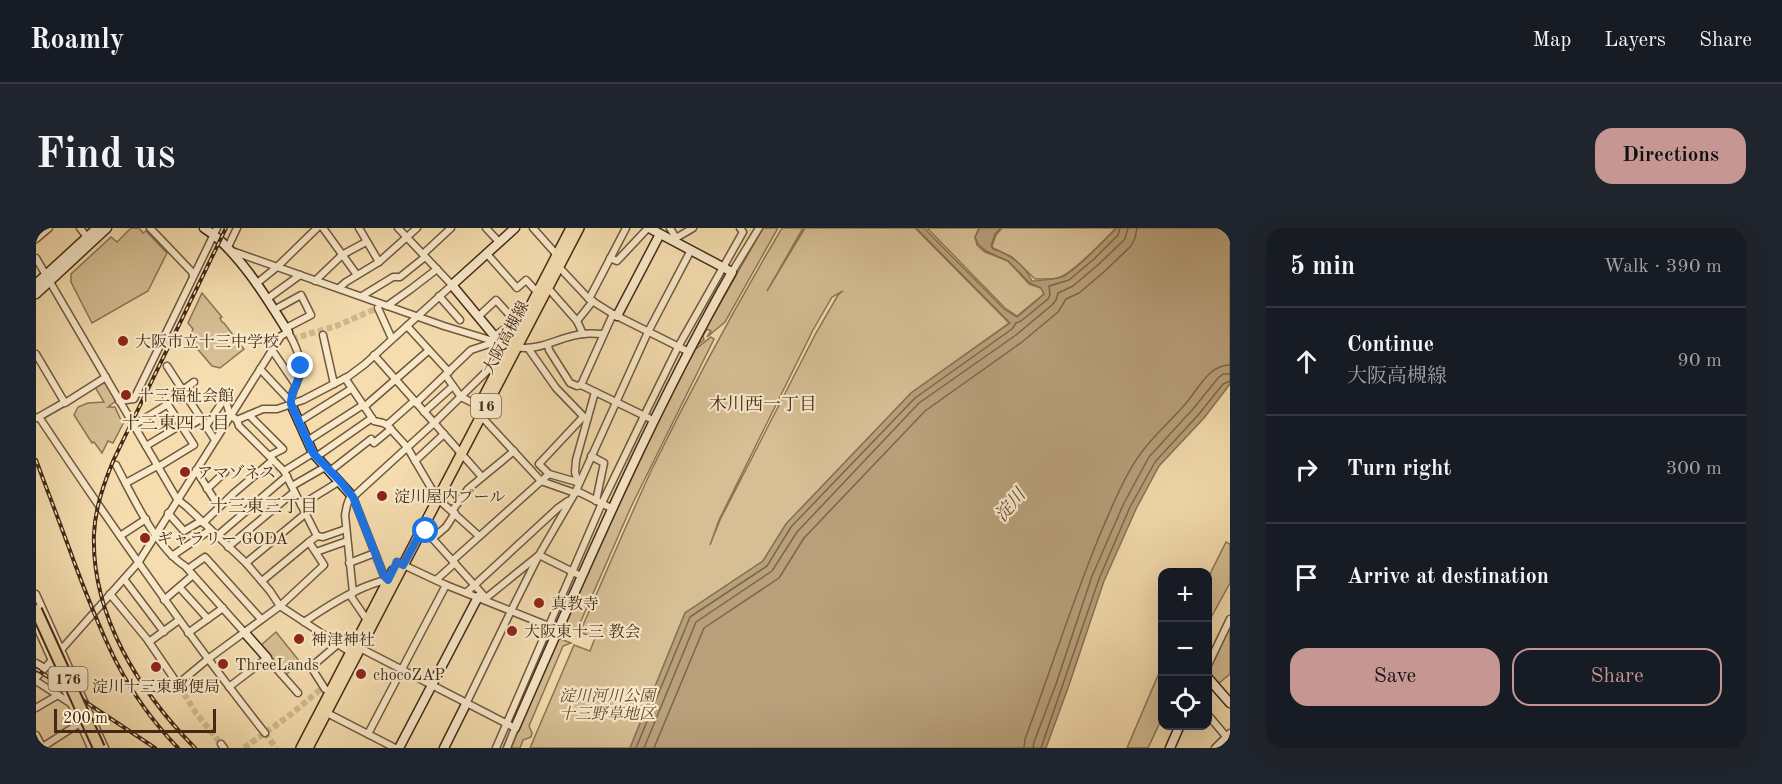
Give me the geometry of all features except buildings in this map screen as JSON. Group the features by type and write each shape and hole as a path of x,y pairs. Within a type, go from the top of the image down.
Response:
{"highway":[{"name":"176","path":"36,609 91,747"}],"main road":[{"name":"大阪高槻線","path":"301,748 328,690 400,564 480,411 500,366 504,343 526,316 571,228"},
{"name":"大阪高槻線","path":"480,411 504,343 548,288 579,228"},
{"name":"大阪高槻線","path":"400,564 423,528 436,496"},
{"name":"大阪高槻線","path":"308,748 360,648 390,582"}],"street":[{"path":"36,239 49,228"},
{"path":"80,228 87,237"},
{"path":"36,294 48,278 97,228"},
{"path":"36,284 48,278 107,228"},
{"path":"204,228 215,231 230,249 287,330 301,366 301,373 291,403"},
{"path":"230,249 237,228"},
{"path":"256,284 317,228"},
{"path":"323,228 357,276"},
{"path":"359,228 379,262"},
{"path":"398,228 504,343"},
{"path":"339,288 379,262 417,228"},
{"path":"362,296 393,277 400,277 452,228"},
{"path":"486,228 499,242"},
{"path":"237,420 263,409 278,409 303,400 345,378 365,364 515,228"},
{"path":"533,228 556,255 559,267 591,300 615,315 689,352"},
{"path":"577,321 591,300 626,228"},
{"path":"610,258 617,261 649,228 676,240 732,272"},
{"path":"670,228 676,240"},
{"path":"676,240 693,228"},
{"path":"496,748 572,572 599,502 678,347 742,232 740,228"},
{"path":"507,748 611,508 653,420 732,272 759,228"},
{"path":"152,229 192,272 193,276"},
{"path":"119,401 134,399 215,231"},
{"path":"581,385 603,334 660,234"},
{"path":"315,281 342,255 366,242"},
{"path":"230,249 362,296 382,306 444,327 504,343 528,348 548,345 583,334 603,334"},
{"path":"444,748 539,555 575,493 648,332 691,250"},
{"path":"487,254 517,288 526,280 538,292"},
{"path":"36,258 177,499 246,563 280,606 350,652 360,648 515,728"},
{"path":"382,306 411,290 437,269"},
{"path":"267,299 300,275"},
{"path":"548,288 577,321 583,334"},
{"path":"71,703 36,679 138,563 281,336 311,315 301,296 274,310"},
{"path":"439,296 460,320"},
{"path":"479,316 496,300 515,321"},
{"path":"382,306 392,339"},
{"path":"504,343 515,321 526,316"},
{"path":"407,326 447,374 461,397 480,411 541,482 575,493 579,492 611,508"},
{"path":"323,334 333,384"},
{"path":"228,547 293,489 328,469 371,439 374,443 471,350 504,343"},
{"path":"548,345 570,383 581,385 653,420"},
{"path":"528,348 556,388 586,418"},
{"path":"272,350 296,385"},
{"path":"307,441 363,406 428,351"},
{"path":"36,354 65,402"},
{"path":"374,356 482,477"},
{"path":"367,620 352,594 346,509 352,496 434,423 495,363 500,366"},
{"path":"167,366 215,440"},
{"path":"260,369 291,403 315,455 352,496 384,576 390,582"},
{"path":"106,378 38,418 164,600 265,734"},
{"path":"345,378 374,421 389,427 407,447 436,496 479,537"},
{"path":"183,390 194,382"},
{"path":"424,412 453,386"},
{"path":"300,421 351,389"},
{"path":"578,483 575,472 576,460 595,392"},
{"path":"126,483 194,445 166,399 224,395 230,415 285,473 317,536"},
{"path":"206,426 225,398"},
{"path":"134,425 168,404"},
{"path":"168,513 184,531 202,522 283,449 249,415"},
{"path":"217,536 285,473 372,418"},
{"path":"578,483 549,474 539,464 586,418"},
{"path":"146,446 201,419"},
{"path":"415,460 444,435"},
{"path":"433,538 446,527 468,489 514,450"},
{"path":"591,456 604,464 599,502"},
{"path":"116,465 146,519 172,556 188,568 298,693"},
{"path":"196,470 219,507"},
{"path":"207,489 225,472"},
{"path":"436,580 479,537 549,474"},
{"path":"301,505 340,481"},
{"path":"466,593 558,508 570,500"},
{"path":"246,563 305,514"},
{"path":"120,536 146,519"},
{"path":"423,528 475,584 483,598"},
{"path":"261,581 317,536 322,537 346,529"},
{"path":"172,556 210,530"},
{"path":"316,552 347,541"},
{"path":"110,594 149,642 179,685 208,659 280,606 324,565 309,542"},
{"path":"349,563 375,553"},
{"path":"539,555 581,576"},
{"path":"399,748 431,686 483,598 539,555"},
{"path":"188,568 205,557 261,619"},
{"path":"400,564 558,630"},
{"path":"164,600 193,575"},
{"path":"124,579 164,632"},
{"path":"304,622 331,604 352,594 381,581 390,582"},
{"path":"368,734 446,585"},
{"path":"180,588 208,619"},
{"path":"36,594 105,748"},
{"path":"188,633 223,608"},
{"path":"1212,657 1230,619"},
{"path":"149,642 179,620"},
{"path":"36,625 91,747"},
{"path":"328,690 311,667 338,644"},
{"path":"229,687 267,658"},
{"path":"36,663 45,668"},
{"path":"1212,683 1230,703"},
{"path":"36,708 58,694"},
{"path":"327,713 394,748"},
{"path":"1212,719 1229,737 1215,748"},
{"path":"36,735 42,748 80,723"},
{"path":"1170,748 1178,730"}],"green space":[{"path":"131,228 139,228 143,233 146,231 167,253 148,291 92,323 71,282 71,274 111,237 117,242"},
{"path":"763,228 778,228 725,322 707,337 711,331 707,329 703,336 704,340 696,346"},
{"name":"淀川河川公園 十三野草地区","path":"782,228 803,228 767,291 805,228 915,228 1009,323 911,393 786,524 763,561 685,613 630,748 530,748 574,645 590,651 595,638 580,632 652,469 731,317","holes":["843,291 838,295 816,333 720,520 710,545 719,520 813,330 832,297"]},
{"path":"927,228 979,228 975,237 977,245 985,252 1008,261 1029,284 1041,288 1044,294 1017,316 1005,308"},
{"path":"1002,228 1116,228 1086,258 1068,272 1054,279 1035,279 1012,257 993,248 996,235"},
{"path":"202,293 244,349 220,368 212,366 189,339 193,329 188,323"},
{"path":"711,337 714,339 631,507 577,630 565,624 616,504 692,352"},
{"path":"103,382 106,383 116,401 108,407 115,407 124,422 113,443 108,441 102,453 94,442 92,443 74,415 78,407 88,403 104,402 95,387"},
{"path":"1226,542 1230,544 1230,583 1212,616 1212,570"},
{"path":"1230,625 1230,674 1219,683 1212,678 1212,663"},
{"path":"276,632 300,662 286,675 260,646"},
{"path":"558,638 571,643 563,646 529,726 531,737 523,740 520,748 511,748"},
{"path":"1158,675 1158,727 1148,748 1127,748"}],"water":[{"name":"淀川","path":"916,228 924,228 1004,309 1017,317 1044,294 1041,288 1030,283 1008,261 986,251 978,244 975,237 980,228 1001,228 995,234 991,246 1016,260 1032,281 1053,279 1071,272 1117,228 1230,228 1230,384 1204,418 1159,466 1136,509 1104,581 1046,748 630,748 685,613 763,561 786,524 911,393 1010,323"}],"tunnel":[{"path":"292,339 336,326 380,307"},
{"path":"179,686 196,713 221,744"},
{"path":"244,748 320,690 325,689"},
{"path":"265,733 276,748"}],"railway":[{"path":"195,748 156,702 123,651 110,623 101,594 95,564 94,534 101,496 114,459 226,228"},
{"path":"36,460 106,641 143,706 178,748"},
{"path":"36,669 155,748"}],"place":[{"name":"大阪市立十三中学校","path":"123,341"},
{"name":"十三福祉会館","path":"126,395"},
{"name":"アマゾネス","path":"185,472"},
{"name":"淀川屋内プール","path":"382,496"},
{"name":"ギャラリー GODA","path":"145,538"},
{"name":"真教寺","path":"539,603"},
{"name":"大阪東十三 教会","path":"512,631"},
{"name":"神津神社","path":"299,639"},
{"name":"ThreeLands","path":"223,664"},
{"name":"淀川十三東郵便局","path":"156,667"},
{"name":"chocoZAP","path":"361,674"}],"district":[{"name":"木川西一丁目","path":"763,404"},
{"name":"十三東四丁目","path":"176,423"},
{"name":"十三東三丁目","path":"264,506"}],"route":[{"path":"301,366 291,404 313,453 353,497 384,576 388,580 397,562 403,565 423,528 426,531"}]}
